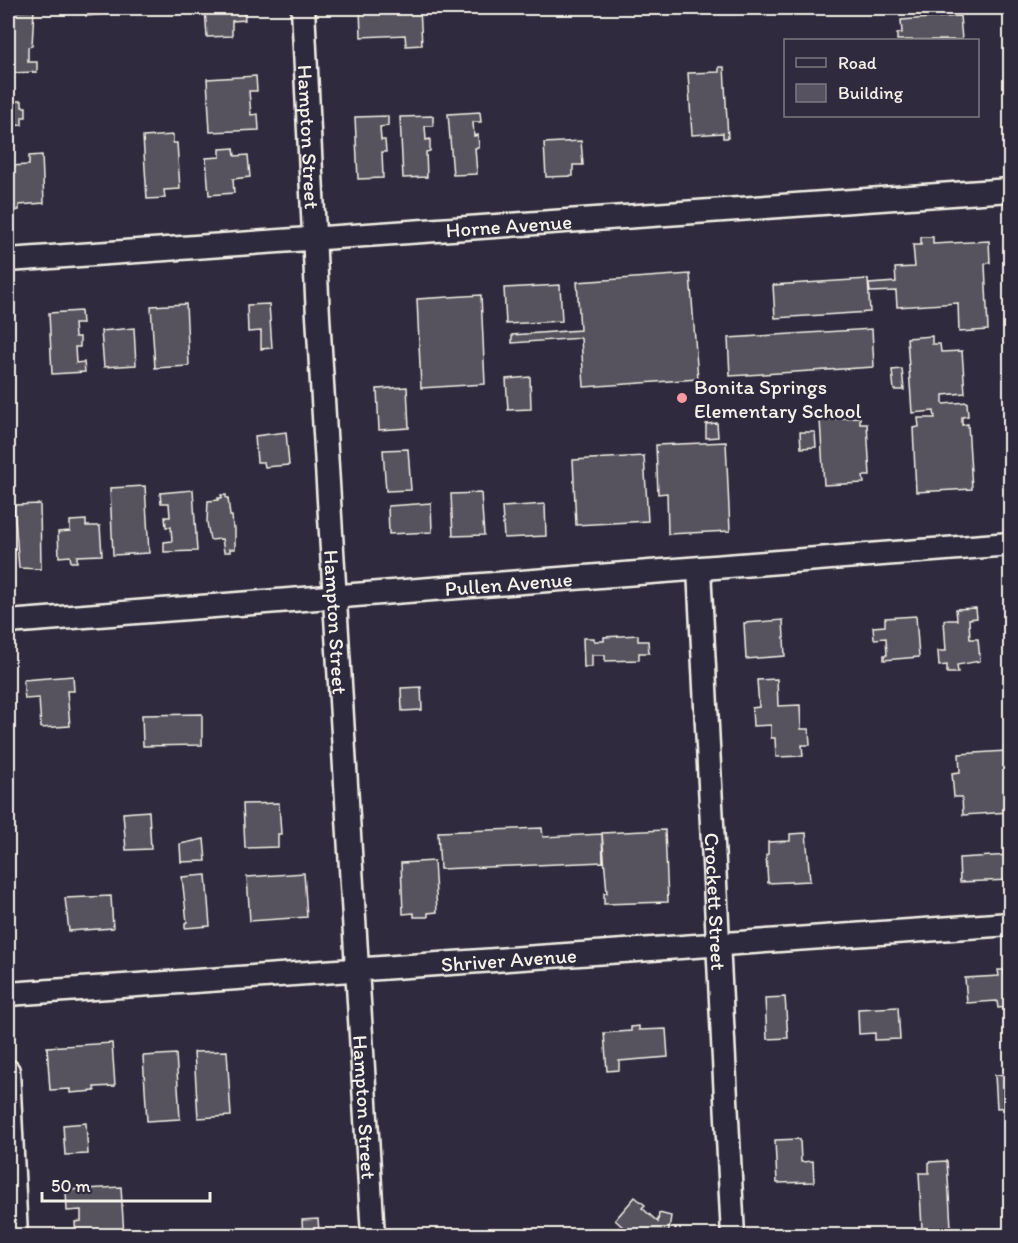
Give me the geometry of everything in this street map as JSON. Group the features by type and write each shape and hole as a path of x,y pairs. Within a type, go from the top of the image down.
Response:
{"street":[{"name":"Hampton Street","path":"303,8 318,316 373,1236"},
{"name":"Horne Avenue","path":"8,260 1011,190"},
{"name":"Pullen Avenue","path":"8,622 1011,544"},
{"name":"Crockett Street","path":"699,569 733,1236"},
{"name":"Shriver Avenue","path":"8,994 1011,924"},
{"path":"8,1071 16,1236"}],"building":[{"path":"86,8 118,8 118,13 86,16"},
{"path":"135,8 166,8 166,10 136,12"},
{"path":"205,8 244,8 245,20 232,21 232,36 207,37"},
{"path":"360,8 420,8 422,45 406,46 405,35 361,37"},
{"path":"34,10 32,46 28,47 28,62 37,62 37,72 8,73 8,12"},
{"path":"960,16 962,39 897,39 897,34 902,33 901,20"},
{"path":"719,67 724,67 728,138 723,138 723,133 692,135 688,73 719,72"},
{"path":"256,76 257,91 249,91 251,115 258,114 259,130 210,132 207,79"},
{"path":"8,101 22,101 22,107 26,107 26,117 22,117 22,125 8,126"},
{"path":"480,112 481,122 473,122 474,136 478,135 479,148 475,148 477,174 453,175 448,114"},
{"path":"388,116 388,126 380,127 381,140 385,140 386,152 382,152 383,178 358,179 355,117"},
{"path":"433,116 433,126 425,126 426,140 430,139 430,151 426,152 427,177 403,178 400,117"},
{"path":"173,135 173,143 177,143 180,189 164,190 165,198 147,199 143,137"},
{"path":"581,141 583,165 573,165 573,176 546,177 544,143"},
{"path":"234,148 235,156 248,155 250,177 233,179 234,193 209,195 206,158 220,157 220,149"},
{"path":"42,155 44,203 19,205 19,210 8,211 8,166 29,165 29,156"},
{"path":"921,237 933,237 933,244 989,241 990,263 985,264 988,330 959,332 958,303 897,307 896,291 870,292 869,284 896,282 895,268 915,267 913,245 921,245"},
{"path":"690,274 698,379 584,387 581,338 512,343 512,335 580,330 577,282"},
{"path":"868,279 870,312 775,318 773,285"},
{"path":"560,285 562,321 506,324 504,288"},
{"path":"481,295 485,384 421,388 417,299"},
{"path":"186,304 189,366 155,368 151,306"},
{"path":"269,304 272,348 261,349 261,331 248,332 247,305"},
{"path":"81,311 82,324 74,324 75,337 80,337 80,347 75,347 76,363 84,362 85,372 52,374 49,313"},
{"path":"134,328 136,365 104,367 101,331"},
{"path":"872,329 874,367 730,376 728,338"},
{"path":"932,336 932,344 940,344 941,352 962,351 965,393 943,395 943,404 967,402 968,416 962,417 962,425 968,424 972,489 916,492 913,428 919,427 918,418 935,418 934,411 912,413 907,338"},
{"path":"902,369 904,390 894,390 892,370"},
{"path":"530,377 531,409 508,410 506,379"},
{"path":"407,387 409,428 379,430 377,389"},
{"path":"860,417 860,424 867,424 870,476 863,476 864,483 824,485 820,420"},
{"path":"717,423 718,437 706,438 706,424"},
{"path":"286,432 289,465 265,467 264,462 257,462 255,436"},
{"path":"800,432 815,432 816,447 801,448"},
{"path":"726,442 730,531 668,534 667,493 658,494 656,445"},
{"path":"408,449 411,490 386,491 383,450"},
{"path":"644,456 648,521 576,525 573,460"},
{"path":"145,486 149,553 113,555 110,488"},
{"path":"193,490 197,551 164,552 164,542 172,541 171,527 166,527 165,517 170,517 169,503 161,503 160,493"},
{"path":"481,493 484,535 453,536 451,494"},
{"path":"221,495 226,495 228,498 230,516 232,516 233,528 235,528 235,549 230,549 230,552 224,552 222,539 210,540 207,522 208,501 218,500 222,498"},
{"path":"431,503 432,532 389,534 388,506"},
{"path":"40,504 41,569 19,568 14,505"},
{"path":"545,504 546,536 504,538 502,507"},
{"path":"86,520 86,526 100,526 102,555 77,556 77,562 71,562 70,556 59,557 58,532 70,531 70,521"},
{"path":"976,608 977,618 969,619 970,639 978,639 980,661 957,665 958,673 947,673 947,665 939,666 938,651 946,651 944,620 957,620 956,609"},
{"path":"916,616 919,657 884,660 884,655 887,655 886,638 874,639 873,627 885,626 885,618"},
{"path":"783,620 785,656 746,659 744,623"},
{"path":"638,635 638,641 648,641 649,653 639,653 639,660 605,661 605,655 592,655 592,667 584,667 583,638 604,641 604,637"},
{"path":"73,676 74,691 67,691 70,726 41,728 39,698 25,699 23,680"},
{"path":"777,679 778,706 800,705 801,729 809,729 810,745 802,745 803,756 776,757 775,738 771,738 771,725 753,726 752,708 759,707 757,680"},
{"path":"421,687 422,710 402,711 401,688"},
{"path":"202,714 202,745 143,746 142,715"},
{"path":"1006,751 1007,767 1010,767 1010,773 1007,773 1010,812 963,815 962,797 954,797 952,773 960,772 959,754"},
{"path":"279,803 281,834 278,834 278,847 245,848 243,804"},
{"path":"149,811 151,849 126,850 123,813"},
{"path":"542,828 543,837 602,834 603,862 440,869 438,832"},
{"path":"665,830 668,902 604,904 604,893 607,893 602,833"},
{"path":"806,833 810,881 768,883 766,855 768,854 768,842 790,841 790,834"},
{"path":"204,839 206,861 181,862 180,844"},
{"path":"1010,855 1010,880 960,882 959,858"},
{"path":"434,861 437,912 428,913 428,917 414,917 414,913 403,914 401,863"},
{"path":"304,873 307,917 250,921 247,877"},
{"path":"206,875 210,926 185,928 187,922 182,877"},
{"path":"111,896 113,928 69,931 65,898"},
{"path":"998,970 1004,970 1005,976 1010,975 1010,1007 998,1008 997,1001 967,1003 965,978 999,976"},
{"path":"785,997 788,1038 767,1039 765,998"},
{"path":"898,1007 900,1039 875,1040 875,1033 859,1034 858,1009"},
{"path":"639,1026 639,1030 666,1029 668,1057 619,1061 619,1070 607,1071 604,1033 631,1031 631,1027"},
{"path":"112,1043 115,1086 94,1087 95,1091 70,1093 70,1089 50,1090 47,1047"},
{"path":"227,1051 231,1116 198,1118 194,1052"},
{"path":"176,1054 180,1119 147,1121 143,1056"},
{"path":"1010,1074 1010,1107 997,1108 995,1075"},
{"path":"86,1123 88,1154 65,1155 63,1125"},
{"path":"800,1139 801,1162 813,1161 814,1182 777,1183 775,1140"},
{"path":"947,1161 951,1227 922,1229 919,1173 929,1173 929,1162"},
{"path":"121,1187 124,1236 76,1236 75,1222 81,1221 81,1210 67,1211 66,1190"},
{"path":"635,1197 645,1205 642,1208 658,1222 659,1213 671,1216 668,1236 619,1236 625,1229 615,1220"},
{"path":"318,1219 319,1231 327,1231 327,1236 303,1236 302,1220"}],"place":[{"name":"Bonita Springs Elementary School","path":"682,398"}]}
